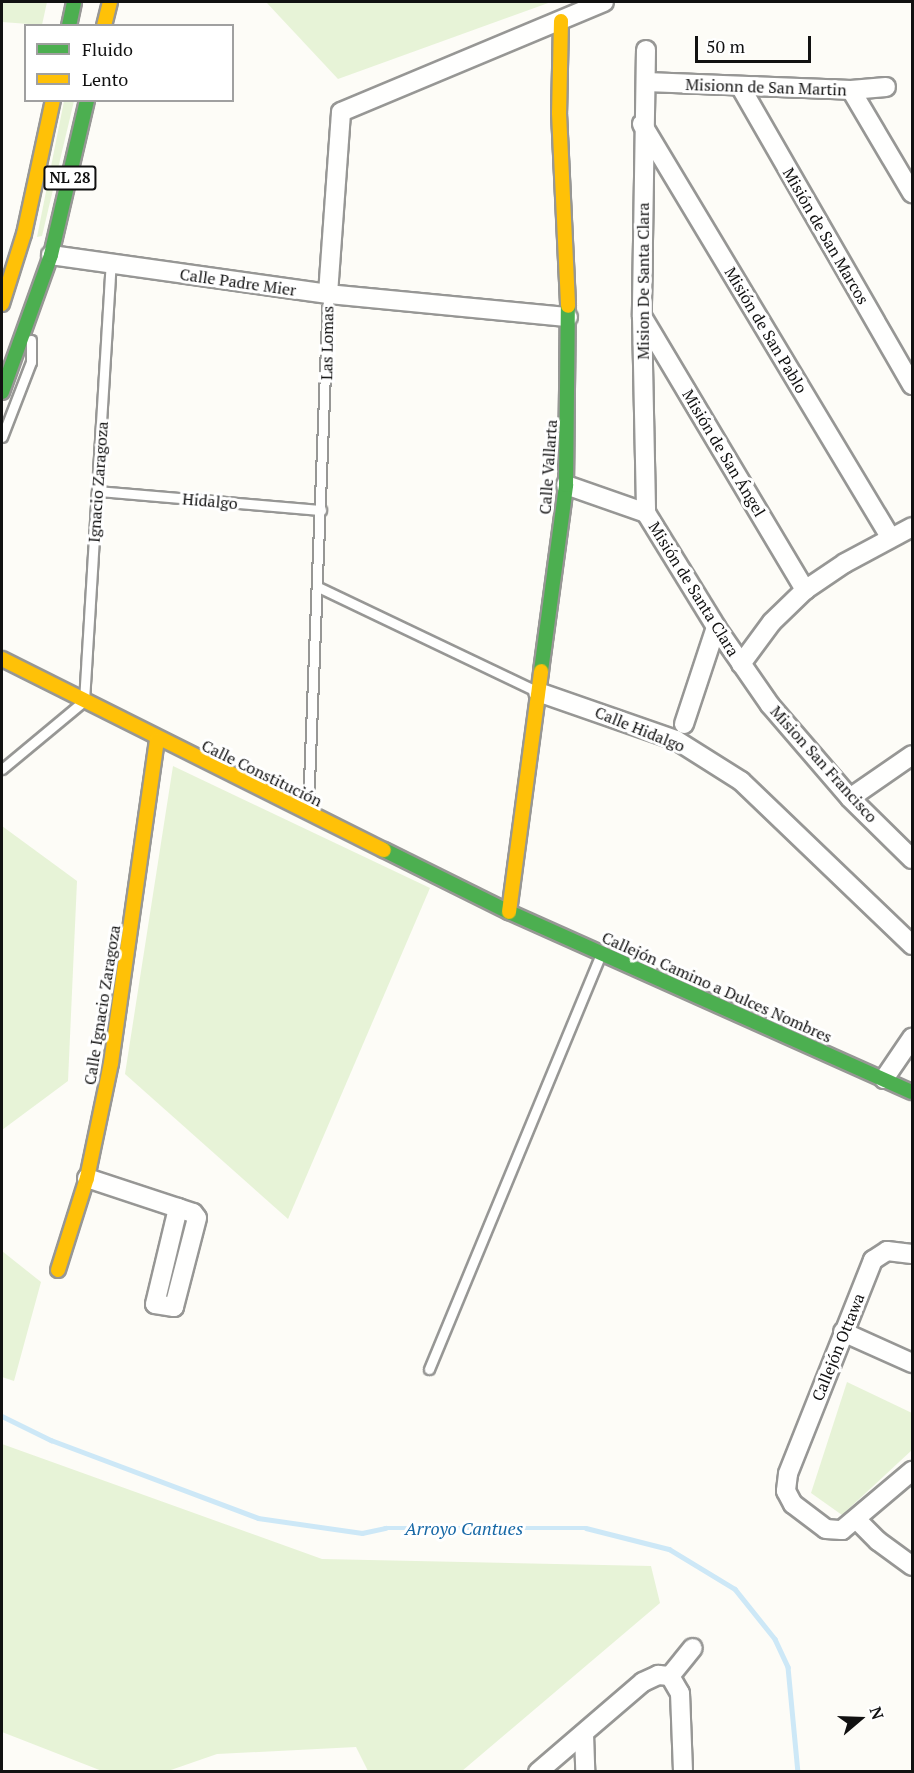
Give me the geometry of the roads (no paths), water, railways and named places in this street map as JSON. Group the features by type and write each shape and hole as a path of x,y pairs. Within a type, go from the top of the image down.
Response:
{"main road":[{"path":"69,24 74,2"},
{"path":"104,24 110,2"},
{"name":"Calle Vallarta","path":"509,912 566,485 568,317 559,113 561,21"},
{"name":"NL 28","path":"2,392 36,293 35,253 53,102"},
{"name":"NL 28","path":"2,304 35,253 86,102"},
{"path":"2,249 35,253"},
{"name":"Calle Constitución","path":"2,659 157,740 509,912"},
{"name":"Calle Ignacio Zaragoza","path":"58,1270 87,1178 111,1063 157,740"},
{"name":"Callejón Camino a Dulces Nombres","path":"509,912 912,1092"}],"street":[{"path":"561,21 604,2"},
{"name":"Las Lomas","path":"328,294 340,112 561,21"},
{"name":"Mision De Santa Clara","path":"646,50 642,124 642,317 646,513"},
{"name":"Misionn de San Martin","path":"646,82 851,90 886,87"},
{"name":"Misión de San Marcos","path":"740,86 912,385"},
{"path":"851,90 912,194"},
{"name":"Misión de San Pablo","path":"642,124 890,537"},
{"name":"Calle Padre Mier","path":"35,253 328,294 568,317"},
{"name":"Misión de San Ángel","path":"642,317 806,590"},
{"path":"566,485 646,513"},
{"name":"Misión de Santa Clara","path":"646,513 741,664"},
{"path":"741,664 772,622 806,590 890,537 912,527"},
{"path":"684,724 716,627"},
{"name":"Mision San Francisco","path":"741,664 800,743 850,798 912,859"},
{"name":"Calle Hidalgo","path":"538,692 676,740 741,781 912,945"},
{"path":"850,798 912,754"},
{"path":"884,1079 912,1038"},
{"path":"87,1178 178,1208 192,1213 197,1225 174,1307 155,1304 178,1208"},
{"name":"Callejón Ottawa","path":"858,1521 842,1530 826,1529 789,1498 788,1474 873,1260 896,1250 912,1254"},
{"path":"843,1332 912,1363"},
{"path":"912,1471 858,1521 878,1541 912,1566"},
{"path":"670,1676 693,1648"},
{"path":"538,1772 643,1682 658,1675 670,1676 676,1683 682,1709 682,1772"},
{"path":"584,1734 585,1772"}],"lane":[{"name":"Ignacio Zaragoza","path":"84,701 111,264"},
{"path":"2,437 31,362 36,293"},
{"name":"Las Lomas","path":"308,814 328,294"},
{"name":"Hidalgo","path":"98,491 321,510"},
{"name":"Calle Hidalgo","path":"318,587 538,692"},
{"path":"2,769 84,701"},
{"path":"429,1369 601,954"}],"waterway":[{"name":"Arroyo Cantues","path":"2,1416 51,1440 258,1518 362,1533 385,1528 586,1528 669,1549 735,1589 775,1639 788,1667 798,1772"}]}
